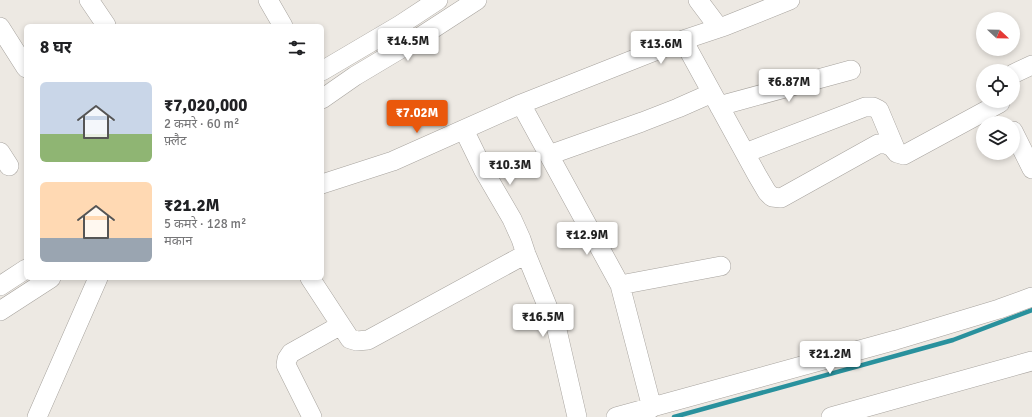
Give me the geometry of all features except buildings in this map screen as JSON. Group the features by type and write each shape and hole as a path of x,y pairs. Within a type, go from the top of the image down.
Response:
{"street":[{"path":"89,0 106,24"},
{"path":"268,0 282,24"},
{"path":"324,98 355,76 411,31 438,0"},
{"path":"324,70 477,0"},
{"path":"698,0 719,28"},
{"path":"324,183 393,161 521,104 683,40 719,28 784,1"},
{"path":"0,27 24,65"},
{"path":"683,40 767,192 772,197 781,198 878,144 886,144 892,147 897,153 904,155 989,108"},
{"path":"1020,70 1032,64"},
{"path":"549,155 678,108 851,70"},
{"path":"521,104 620,285 652,408"},
{"path":"745,153 865,107 873,107 878,110 897,153"},
{"path":"464,130 484,171 522,239 526,254 557,330 577,417"},
{"path":"1020,145 1032,169"},
{"path":"311,280 350,339 357,341 368,340 526,254"},
{"path":"620,285 721,266"},
{"path":"0,286 24,270"},
{"path":"0,311 49,280"},
{"path":"37,417 97,280"},
{"path":"616,417 896,340 999,309 1032,297"},
{"path":"312,417 286,365 287,359 291,353 341,325"},
{"path":"831,417 1032,362"}],"waterway":[{"path":"674,417 953,340 1032,310"}]}
